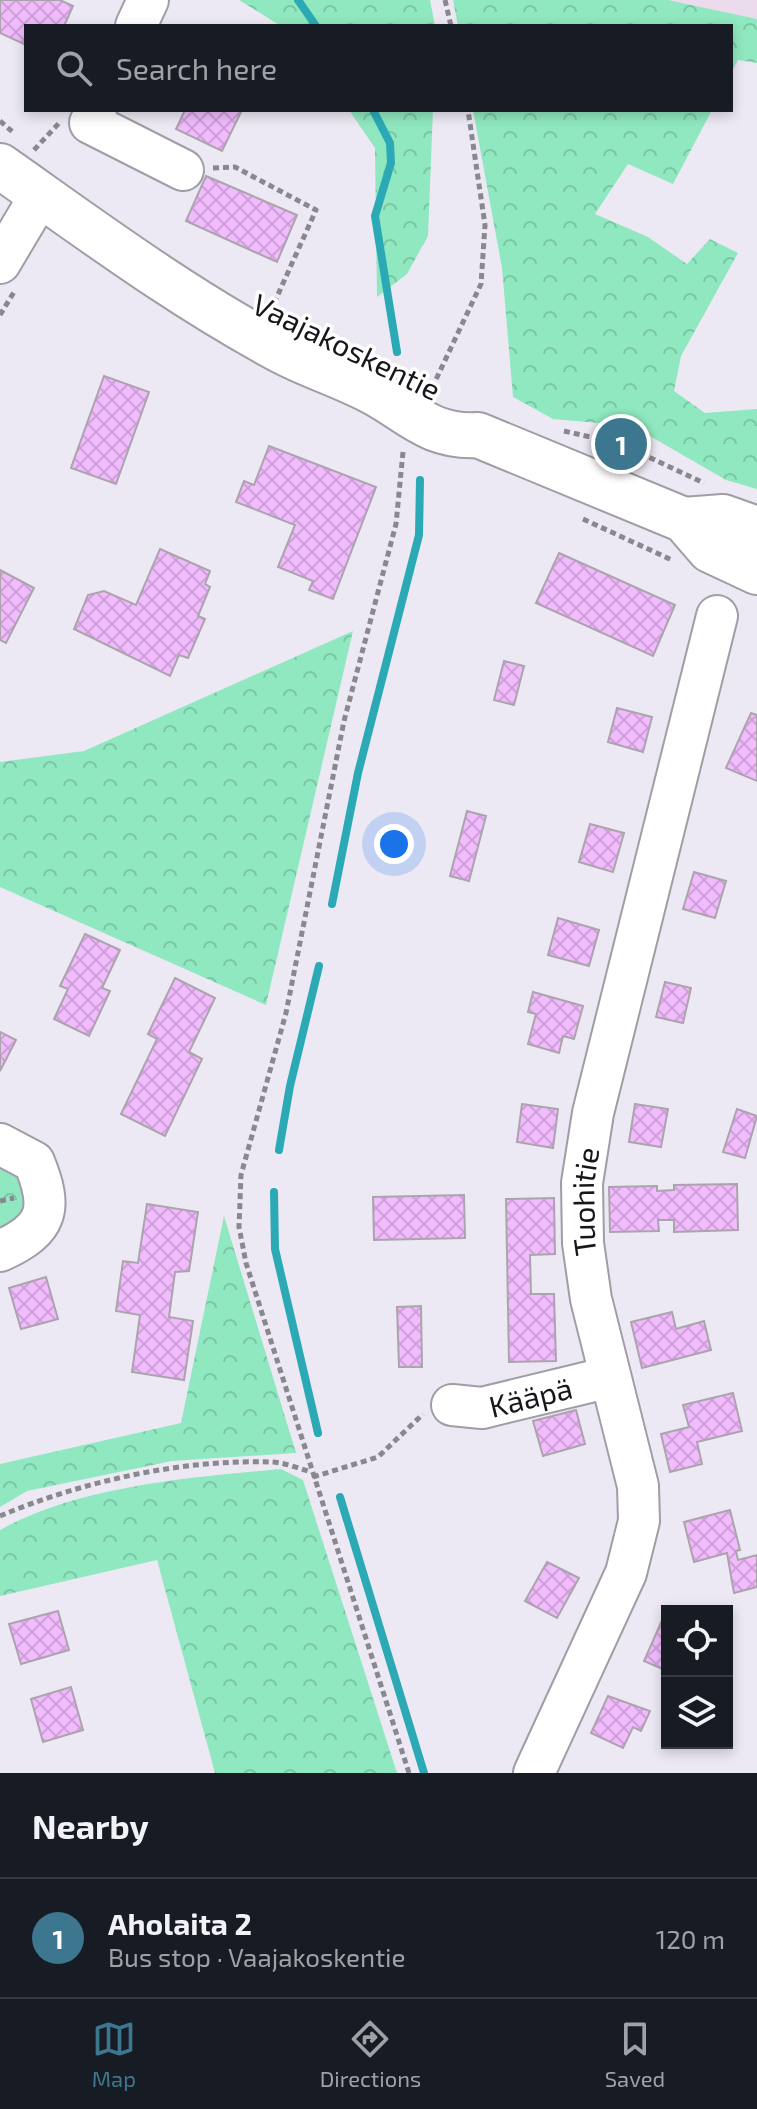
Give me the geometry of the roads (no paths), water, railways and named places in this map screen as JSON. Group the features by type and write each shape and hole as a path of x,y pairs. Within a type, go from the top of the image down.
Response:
{"main road":[{"name":"Vaajakoskentie","path":"6,138 111,246 227,320 282,351 372,391 414,421 456,436 478,435 695,502 723,517 757,529"},
{"name":"Vaajakoskentie","path":"695,502 710,550 757,572"}],"street":[{"path":"137,24 148,0"},
{"path":"79,115 183,170"},
{"path":"0,263 43,177"},
{"name":"Tuohitie","path":"534,1773 626,1573 639,1521 638,1486 591,1299 583,1243 582,1183 593,1113 717,616"},
{"path":"0,1144 34,1162 46,1191 46,1212 30,1233 0,1251"},
{"name":"Kääpä","path":"452,1405 482,1408 610,1377"}],"waterway":[{"path":"298,0 315,24"},
{"path":"374,112 390,143 391,163 375,216 397,352"},
{"path":"332,904 358,773 419,535 420,480"},
{"path":"279,1150 290,1086 319,966"},
{"path":"274,1192 275,1249 318,1433"},
{"path":"340,1497 424,1773"}],"place":[{"name":"Aholaita 2","path":"621,444"}]}
